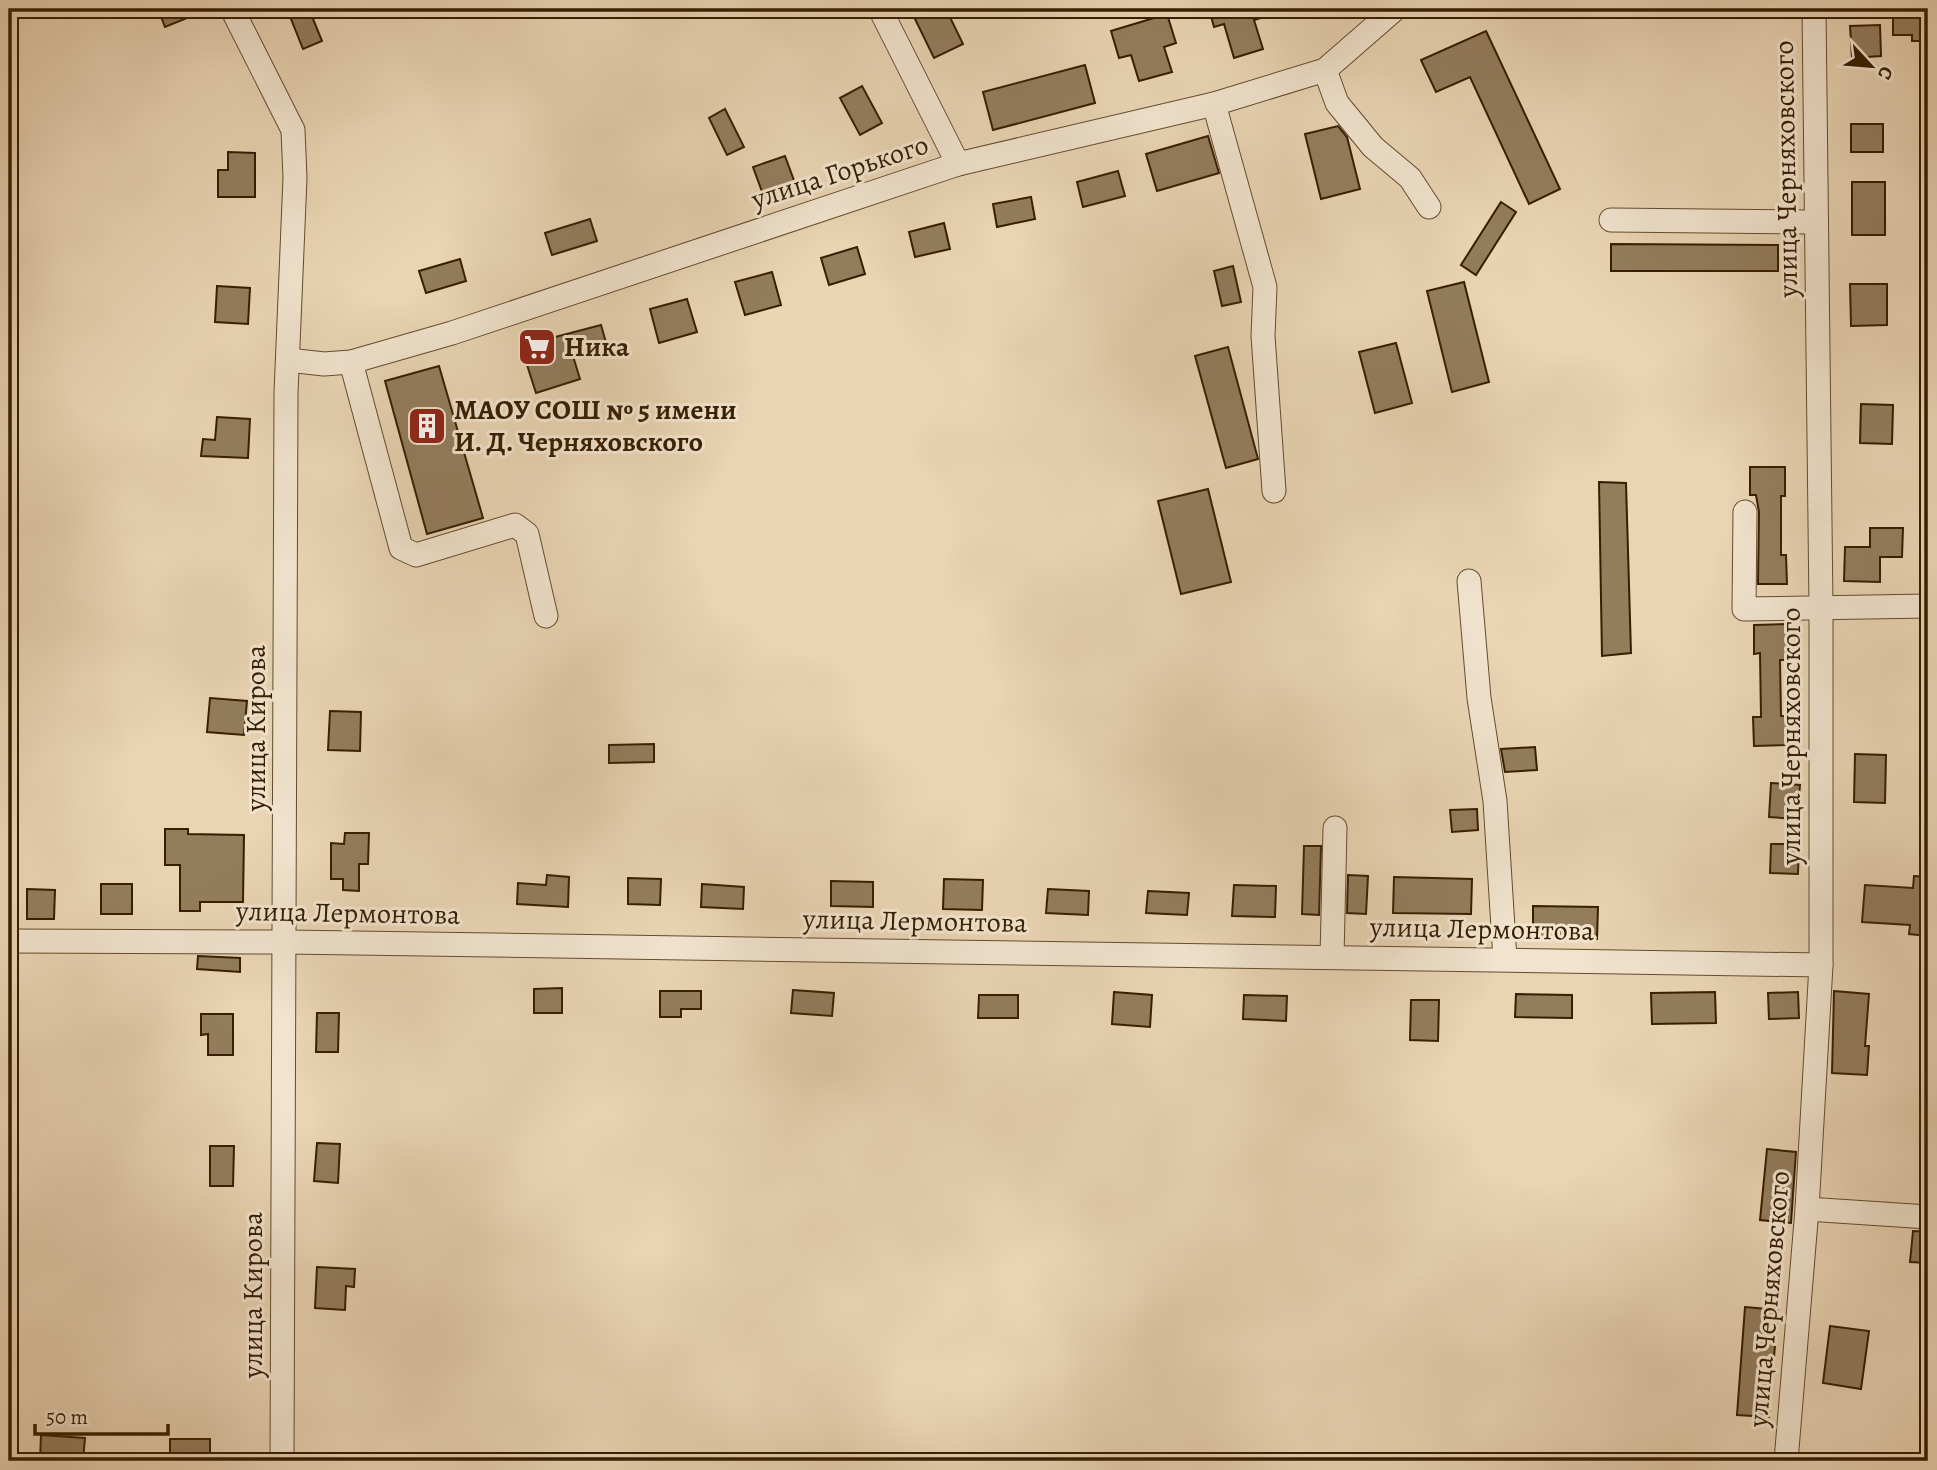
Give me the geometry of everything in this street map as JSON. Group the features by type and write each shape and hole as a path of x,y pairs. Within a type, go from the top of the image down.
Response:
{"street":[{"name":"улица Кирова","path":"232,9 293,130 295,177 288,360 282,1461"},
{"path":"880,9 958,164"},
{"name":"улица Горького","path":"288,360 324,364 351,362 452,333 958,164 1214,104 1325,70 1395,9"},
{"name":"улица Черняховского","path":"1786,1461 1807,1209 1821,965 1821,608 1814,9"},
{"path":"1325,70 1337,103 1373,147 1410,178 1429,207"},
{"path":"1214,104 1265,287 1263,336 1274,491"},
{"path":"1611,220 1816,222"},
{"path":"351,362 401,548 416,555 515,525 521,527 527,534 546,616"},
{"path":"1745,512 1744,609 1928,606"},
{"path":"1469,581 1479,698 1495,801 1505,959"},
{"path":"1332,957 1335,828"},
{"name":"улица Лермонтова","path":"9,941 286,942 1821,965"},
{"path":"1807,1209 1928,1217"}],"building":[{"path":"158,9 209,9 165,27"},
{"path":"287,9 309,9 322,41 303,49"},
{"path":"937,9 946,9 963,44 934,58 915,19"},
{"path":"1209,9 1281,9 1281,12 1254,20 1263,49 1234,58 1224,24 1214,27"},
{"path":"1893,9 1928,9 1928,41 1912,41 1912,35 1893,35"},
{"path":"1167,14 1176,43 1164,47 1172,72 1139,81 1131,55 1119,58 1111,31"},
{"path":"1880,25 1881,56 1852,58 1850,26"},
{"path":"1486,31 1560,189 1529,204 1470,77 1436,92 1421,60"},
{"path":"1085,65 1095,103 993,130 983,92"},
{"path":"862,86 882,123 860,135 840,98"},
{"path":"725,109 744,147 727,155 709,118"},
{"path":"1851,124 1883,124 1883,152 1851,152"},
{"path":"1338,126 1347,137 1360,189 1321,199 1305,134"},
{"path":"1208,136 1219,173 1157,191 1146,154"},
{"path":"228,152 255,153 255,197 218,197 218,170 228,170"},
{"path":"785,156 796,186 764,197 753,167"},
{"path":"1118,171 1125,196 1083,207 1077,182"},
{"path":"1852,182 1885,182 1885,235 1852,235"},
{"path":"1031,197 1035,219 997,227 993,204"},
{"path":"1501,202 1516,212 1476,275 1461,265"},
{"path":"590,219 597,241 552,255 545,233"},
{"path":"944,223 950,249 915,257 909,232"},
{"path":"1611,244 1778,245 1778,271 1611,271"},
{"path":"857,247 865,274 829,285 821,258"},
{"path":"460,259 466,281 426,293 419,271"},
{"path":"1233,266 1241,302 1222,306 1214,271"},
{"path":"772,272 781,305 745,315 735,282"},
{"path":"1464,282 1489,382 1452,392 1427,291"},
{"path":"1850,284 1887,284 1887,325 1851,326"},
{"path":"217,286 250,288 248,324 215,322"},
{"path":"687,299 697,332 659,343 650,309"},
{"path":"601,325 607,346 573,356 580,379 536,393 521,346"},
{"path":"1396,343 1412,403 1375,413 1359,352"},
{"path":"1228,347 1258,459 1226,468 1195,356"},
{"name":"МАОУ СОШ № 5 имени И. Д. Черняховского","path":"439,366 483,518 427,534 385,381"},
{"path":"1861,404 1893,405 1892,444 1860,443"},
{"path":"217,417 250,419 248,458 201,456 203,439 215,440"},
{"path":"1750,467 1785,467 1785,496 1781,496 1781,555 1786,555 1787,584 1758,584 1759,512 1756,495 1750,495"},
{"path":"1599,482 1626,483 1631,653 1602,656"},
{"path":"1208,489 1231,582 1181,594 1158,501"},
{"path":"1870,528 1903,528 1902,557 1880,557 1880,582 1844,581 1845,547 1870,547"},
{"path":"1787,624 1787,660 1780,660 1781,716 1787,716 1787,745 1754,746 1753,717 1761,717 1760,653 1754,654 1754,625"},
{"path":"210,698 247,701 244,735 207,732"},
{"path":"330,711 361,712 360,751 328,750"},
{"path":"654,744 654,762 609,763 609,745"},
{"path":"1535,747 1537,770 1505,772 1501,749"},
{"path":"1855,754 1886,755 1885,803 1854,802"},
{"path":"1771,783 1800,785 1797,819 1769,817"},
{"path":"1477,809 1478,830 1452,832 1450,810"},
{"path":"165,829 188,829 188,834 244,835 243,902 200,902 200,911 180,911 180,865 165,865"},
{"path":"345,833 369,833 368,864 359,864 359,891 343,890 343,879 331,879 331,843 344,844"},
{"path":"1771,844 1799,844 1798,874 1770,873"},
{"path":"1304,846 1321,846 1319,915 1302,914"},
{"path":"547,875 569,877 568,907 517,904 518,883 546,885"},
{"path":"1348,875 1368,876 1366,914 1347,913"},
{"path":"1914,876 1928,877 1928,936 1909,934 1910,925 1862,922 1865,885 1913,888"},
{"path":"1394,877 1472,879 1471,914 1393,913"},
{"path":"628,878 661,879 660,905 628,904"},
{"path":"944,879 983,880 982,910 943,909"},
{"path":"831,881 873,882 873,907 831,906"},
{"path":"101,884 132,884 132,914 101,914"},
{"path":"702,884 744,887 743,909 701,907"},
{"path":"1234,885 1276,886 1275,917 1232,916"},
{"path":"27,889 55,890 54,919 27,919"},
{"path":"1048,889 1089,891 1088,915 1046,913"},
{"path":"1148,891 1189,893 1187,915 1146,913"},
{"path":"1533,906 1598,907 1597,939 1533,938"},
{"path":"198,956 240,958 240,972 197,969"},
{"path":"562,988 562,1013 534,1013 534,989"},
{"path":"793,990 834,993 832,1016 791,1013"},
{"path":"660,991 701,991 701,1009 681,1009 681,1017 660,1017"},
{"path":"1834,991 1869,994 1865,1046 1869,1046 1867,1075 1832,1073"},
{"path":"1114,992 1152,995 1150,1027 1112,1024"},
{"path":"1715,992 1716,1023 1652,1024 1651,993"},
{"path":"1798,992 1799,1018 1769,1019 1768,993"},
{"path":"1516,994 1572,995 1572,1018 1515,1017"},
{"path":"979,995 1018,995 1018,1018 978,1018"},
{"path":"1244,995 1287,996 1286,1021 1243,1019"},
{"path":"1411,1000 1439,1000 1438,1041 1410,1040"},
{"path":"317,1013 339,1013 338,1052 316,1052"},
{"path":"201,1014 233,1014 233,1055 208,1055 208,1034 201,1035"},
{"path":"317,1143 340,1144 338,1183 314,1181"},
{"path":"210,1146 234,1146 233,1186 210,1186"},
{"path":"1767,1149 1796,1152 1791,1223 1760,1220"},
{"path":"1913,1231 1928,1232 1928,1263 1910,1262"},
{"path":"317,1267 355,1269 354,1287 346,1286 345,1310 315,1308"},
{"path":"1745,1307 1778,1310 1769,1417 1737,1415"},
{"path":"1830,1326 1869,1331 1861,1389 1823,1383"},
{"path":"41,1435 85,1438 83,1461 40,1461"},
{"path":"170,1439 210,1439 210,1461 170,1461"}],"place":[{"name":"Ника","path":"537,347"},
{"name":"МАОУ СОШ № 5 имени И. Д. Черняховского","path":"427,426"}]}
